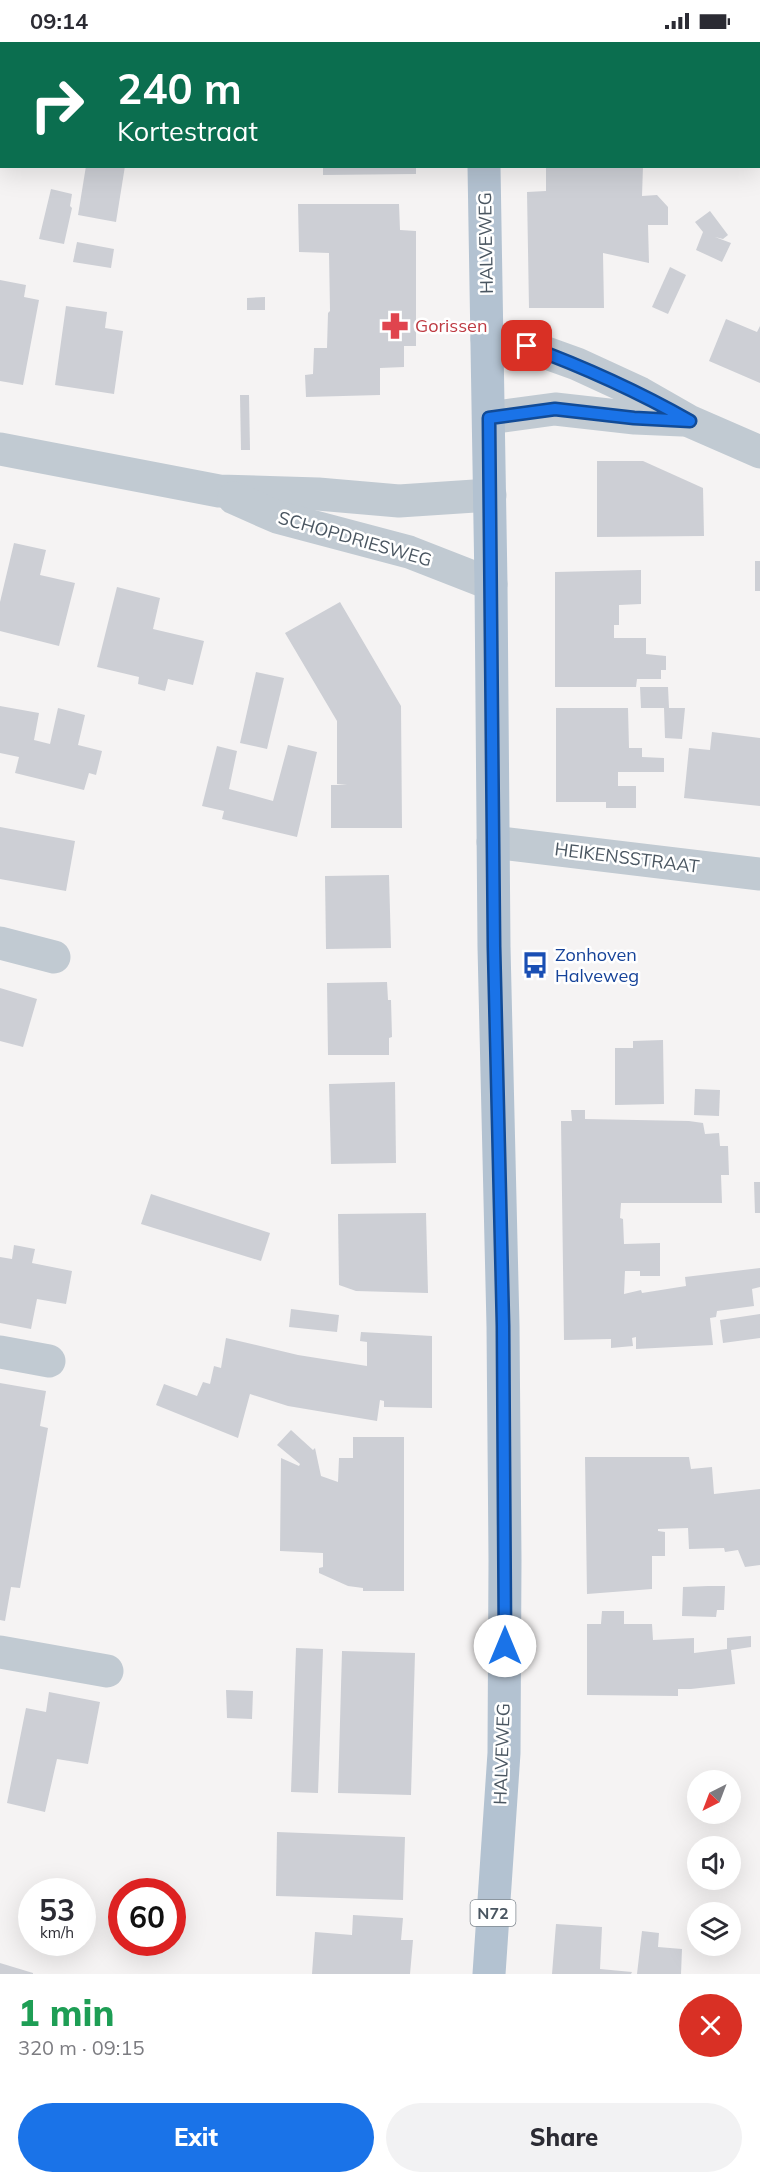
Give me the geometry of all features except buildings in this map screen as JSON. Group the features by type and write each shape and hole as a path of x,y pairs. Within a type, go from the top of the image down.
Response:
{"main road":[{"name":"HALVEWEG","path":"484,168 505,1571 504,1753 489,1974"}],"street":[{"path":"487,339 527,346 577,364 640,393 690,421 760,452"},
{"path":"489,418 555,409 634,418 690,421"},
{"name":"SCHOPDRIESWEG","path":"0,449 219,491 318,494 399,501 490,495"},
{"name":"SCHOPDRIESWEG","path":"219,491 277,517 409,552 491,584"},
{"name":"HEIKENSSTRAAT","path":"493,842 760,874"},
{"path":"0,943 54,957"},
{"path":"0,1352 49,1361"},
{"path":"0,1652 107,1671"}],"place":[{"name":"Gorissen","path":"395,326"},
{"name":"Zonhoven Halveweg","path":"535,965"}],"route":[{"path":"505,1646 503,1326 494,947 489,418 555,409 634,418 690,421 640,393 577,364 527,346"}]}
